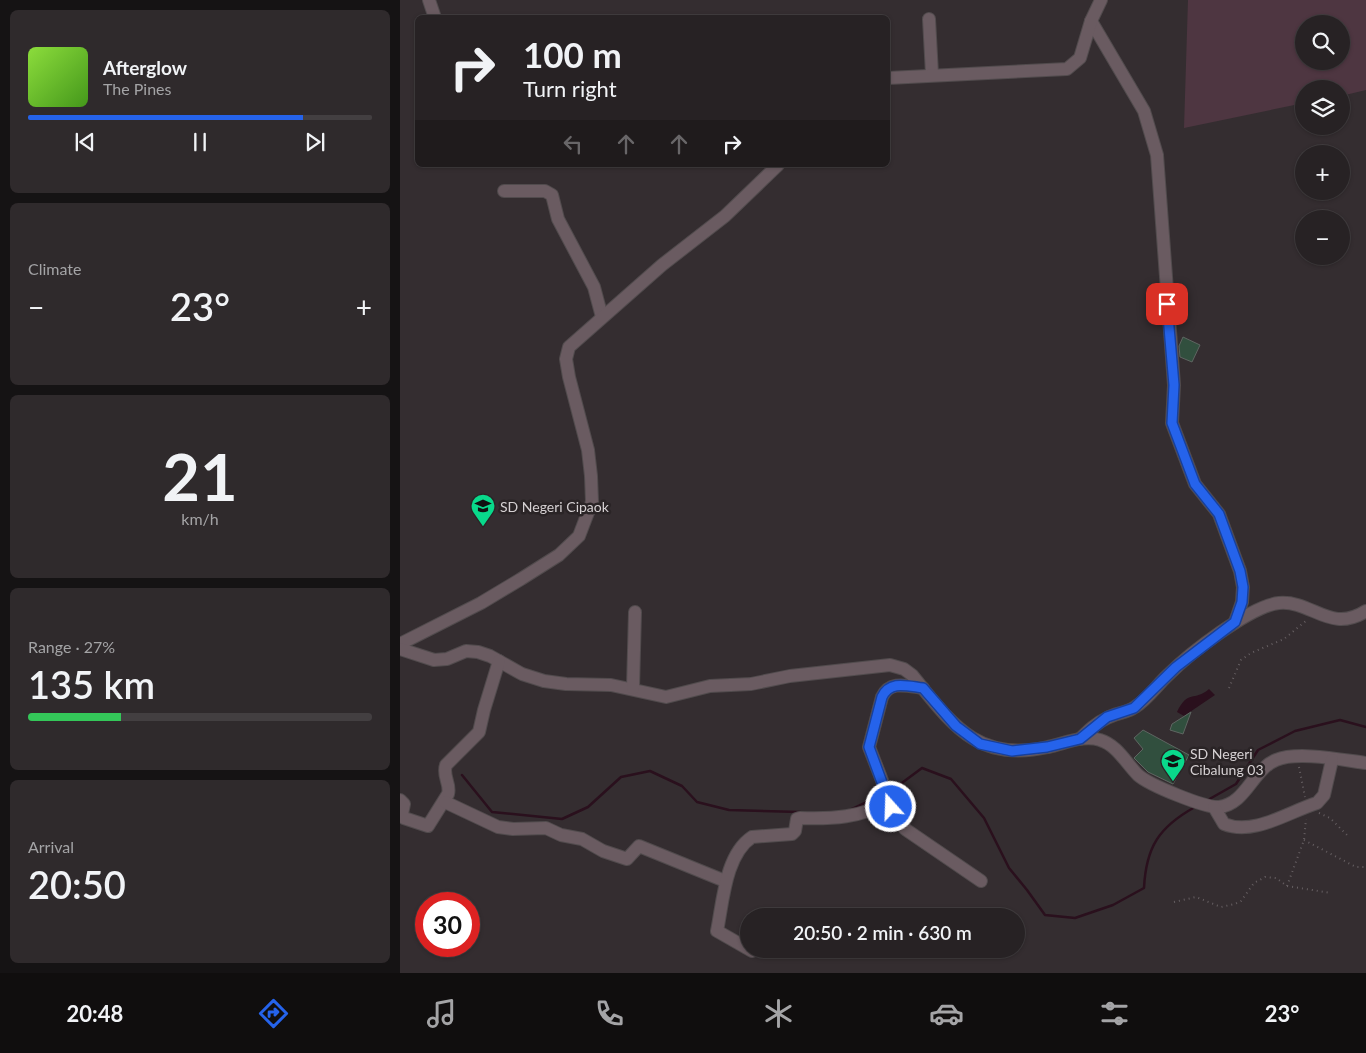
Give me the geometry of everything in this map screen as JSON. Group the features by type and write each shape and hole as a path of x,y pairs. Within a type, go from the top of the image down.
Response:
{"street":[{"path":"429,0 435,15"},
{"path":"890,78 932,74 1067,69 1080,58 1101,0"},
{"path":"929,19 932,74"},
{"path":"1092,21 1144,111 1157,155 1174,385 1172,423 1195,484 1219,514 1240,571 1243,587 1242,602 1235,622"},
{"path":"400,644 481,603 521,579 559,555 578,536 592,502 591,476 588,450 569,377 566,354 569,347 662,265 725,216 776,167"},
{"path":"504,191 545,191 552,194 558,219 594,287 602,317"},
{"path":"1080,739 1107,717 1134,708 1176,667 1235,622 1279,603 1293,605 1342,620 1352,619 1366,611"},
{"path":"633,688 635,612"},
{"path":"400,649 434,660 447,659 466,652 478,652 522,674 556,684 600,683 633,688 666,697 710,686 751,684 790,676 882,665 904,669 956,726 980,744 1000,749 1028,750 1080,739 1091,738 1103,741 1116,750 1142,779 1160,788 1212,806 1234,801 1260,771 1276,760 1305,757 1366,763"},
{"path":"400,800 404,804 402,814 404,818 425,827 445,802 450,789 444,768 480,732 484,710 499,661"},
{"path":"923,688 894,685 885,690 869,747 894,815 905,829 981,881"},
{"path":"1212,806 1224,824 1240,829 1253,827 1317,803 1324,795 1332,760"},
{"path":"740,944 717,931 722,913 725,881 741,849 751,838 792,834 797,819 800,818 839,818 868,812 888,797"},
{"path":"445,802 498,826 513,829 546,828 582,839 603,850 627,859 630,858 636,847 639,846 725,881"}],"path":[{"path":"1229,688 1241,660 1251,653 1284,639 1297,630 1313,612"},
{"path":"1287,886 1304,840 1306,814"},
{"path":"1304,840 1356,866 1366,867"},
{"path":"1174,902 1196,897 1221,907 1235,904 1241,901 1254,883 1265,877 1276,878 1287,886 1331,893"}],"shaded area":[{"path":"1188,0 1366,0 1366,90 1350,94 1350,80 1295,80 1295,105 1184,128"},
{"path":"1209,689 1215,695 1184,716 1177,712 1188,698 1204,693"}],"building":[{"path":"1183,337 1200,345 1192,362 1180,357 1179,346"},
{"path":"1191,712 1183,734 1170,730 1172,724"},
{"path":"1143,730 1189,755 1173,784 1148,772 1134,758 1143,749 1134,738"}],"waterway":[{"path":"1206,801 1236,784 1258,750 1295,731 1340,720 1366,727"},
{"path":"891,791 922,768 951,779 984,818 1009,868 1045,915 1075,918 1113,905 1144,888 1148,861 1157,840 1172,822 1195,807"},
{"path":"462,775 492,812 562,819 588,807 621,777 650,771 682,786 697,802 729,810 800,812"},
{"path":"850,810 884,794"}],"place":[{"name":"SD Negeri Cipaok","path":"483,527"},
{"name":"SD Negeri Cibalung 03","path":"1173,782"}],"route":[{"path":"891,807 869,747 882,697 885,690 894,685 923,688 956,726 980,744 1012,751 1047,747 1080,739 1091,728 1107,717 1134,708 1176,667 1218,633 1235,622 1242,602 1243,587 1240,571 1219,514 1214,505 1208,502 1195,484 1172,423 1174,385 1167,304"}]}
